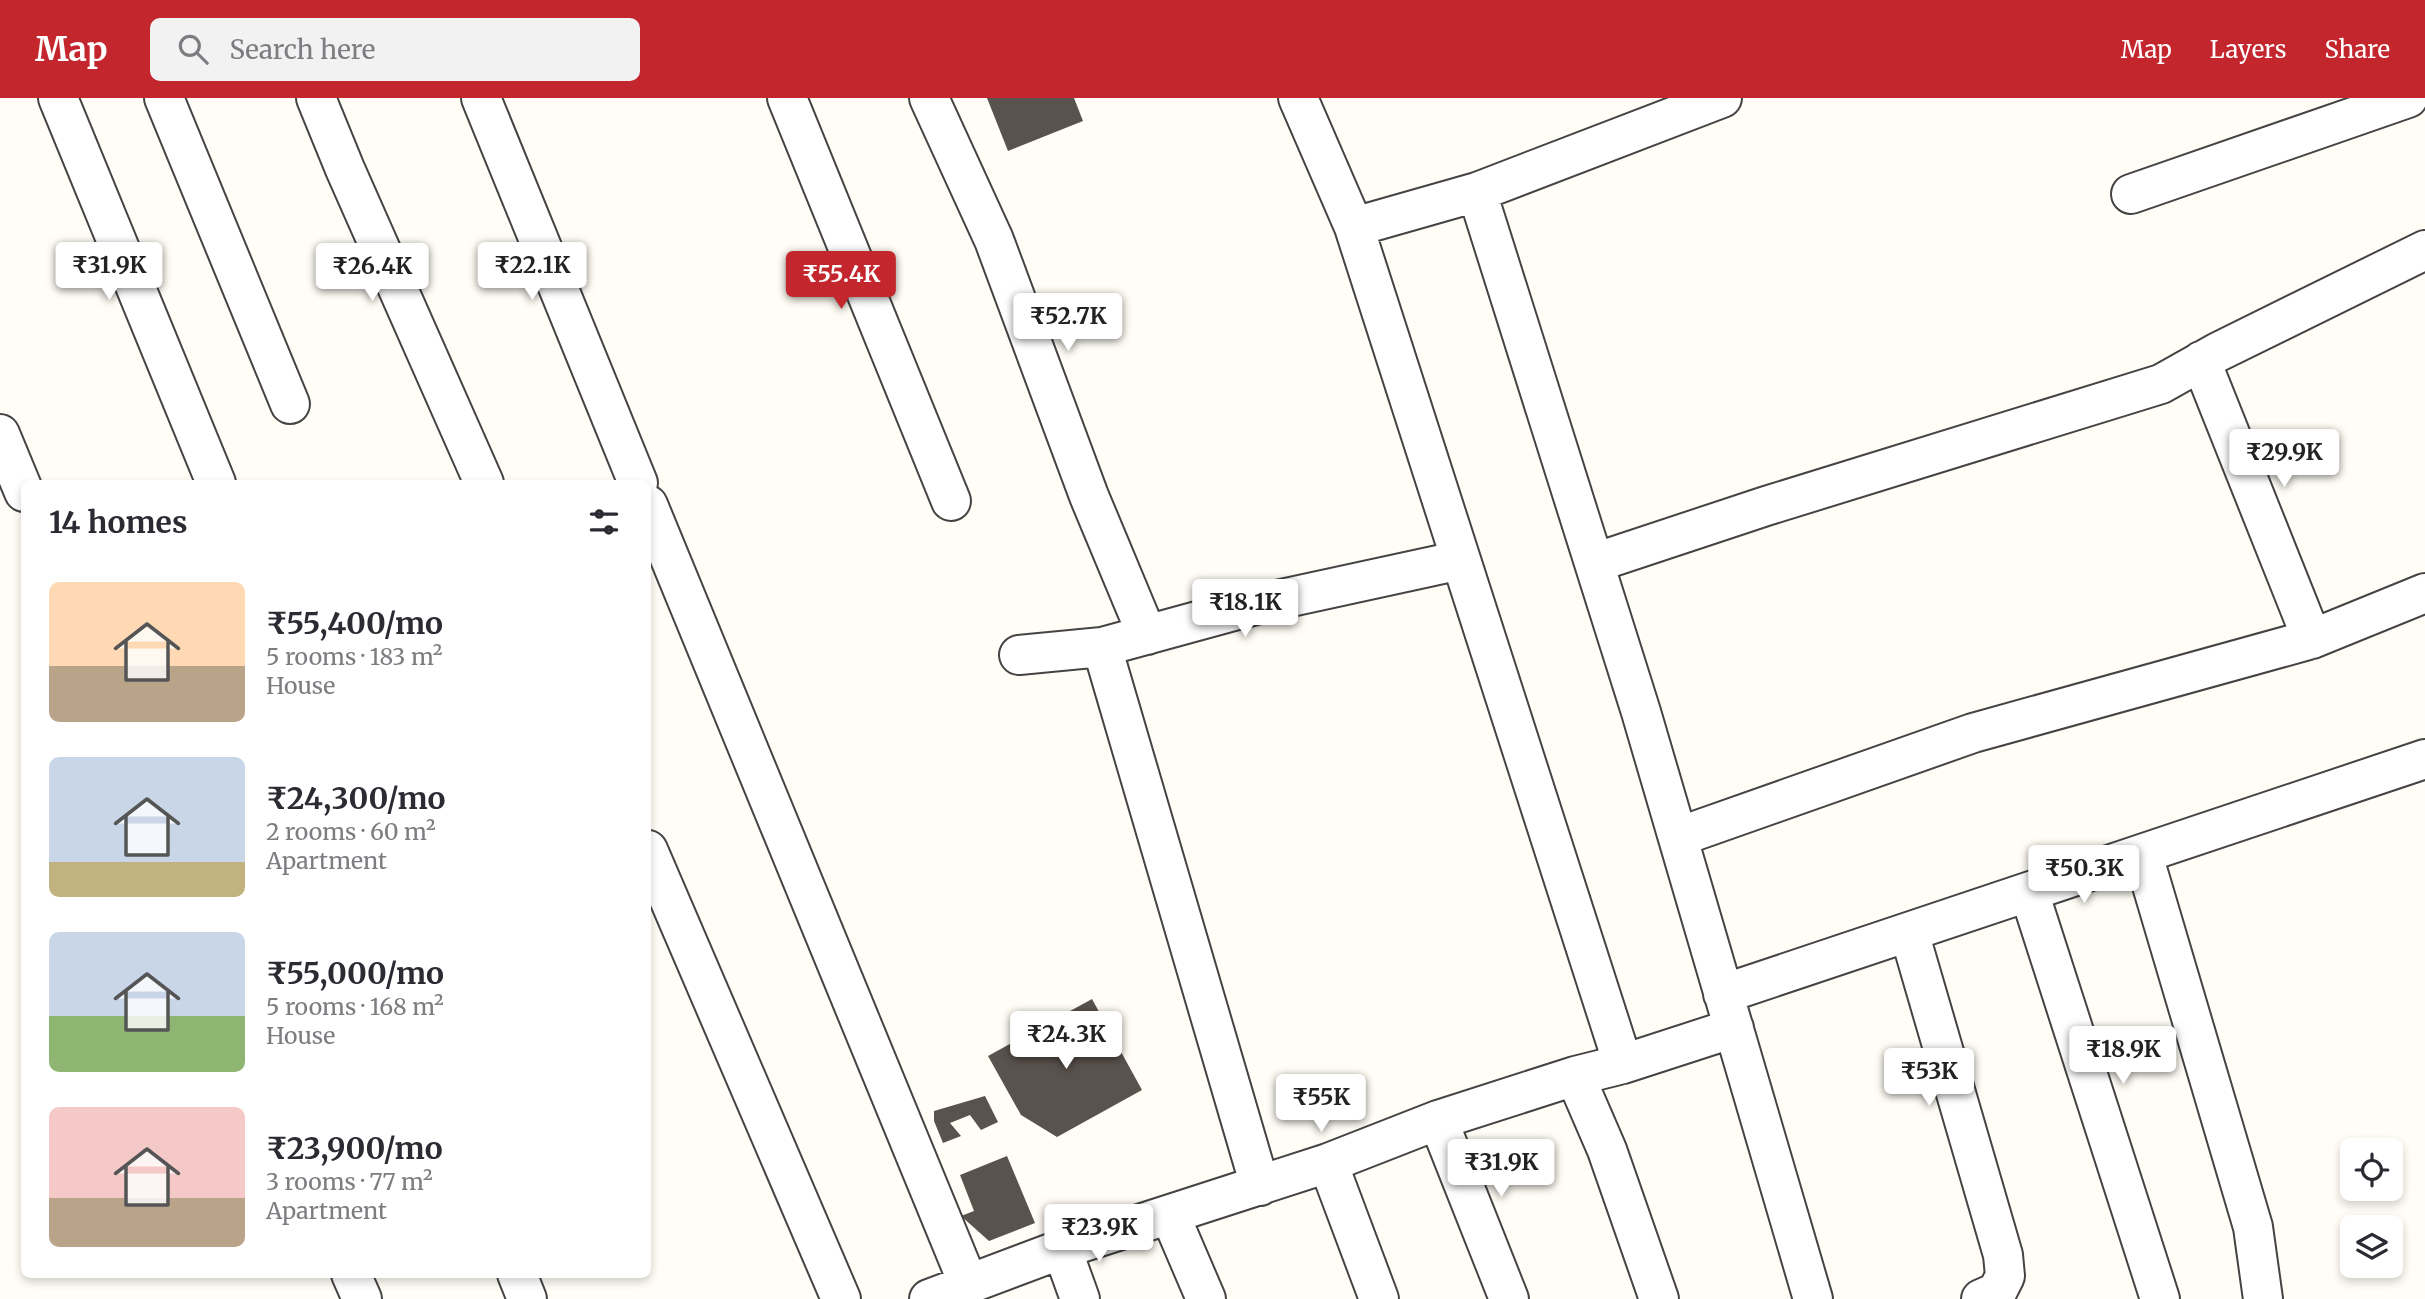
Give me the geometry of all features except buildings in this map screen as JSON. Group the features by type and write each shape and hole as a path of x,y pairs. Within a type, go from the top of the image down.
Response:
{"street":[{"path":"58,98 215,480"},
{"path":"164,98 290,404"},
{"path":"316,98 483,480"},
{"path":"481,98 637,480"},
{"path":"787,98 951,501"},
{"path":"929,98 994,240 1089,496 1147,635"},
{"path":"1298,98 1354,227 1623,1065"},
{"path":"1354,227 1477,192 1723,98"},
{"path":"2131,194 2408,98"},
{"path":"1477,192 1642,712 1812,1299"},
{"path":"1594,563 1766,506 2161,384 2201,361 2425,250"},
{"path":"2201,361 2312,639"},
{"path":"0,434 21,485"},
{"path":"651,512 968,1283"},
{"path":"1019,655 1102,647 1263,603 1461,560"},
{"path":"1678,837 1973,733 2312,639 2425,593"},
{"path":"1102,647 1260,1186"},
{"path":"929,1299 1062,1249 1328,1163 1438,1120 1575,1076 1623,1065 1729,1011 1909,932 2425,759"},
{"path":"2143,855 2253,1227 2263,1299"},
{"path":"651,857 841,1299"},
{"path":"2029,892 2160,1299"},
{"path":"1909,932 2003,1255 2005,1276 1997,1292 1981,1299"},
{"path":"1575,1076 1607,1150 1660,1299"},
{"path":"1438,1120 1508,1299"},
{"path":"1328,1163 1378,1299"},
{"path":"1170,1215 1206,1299"},
{"path":"1062,1249 1080,1299"},
{"path":"353,1278 362,1299"},
{"path":"519,1278 527,1299"}]}
